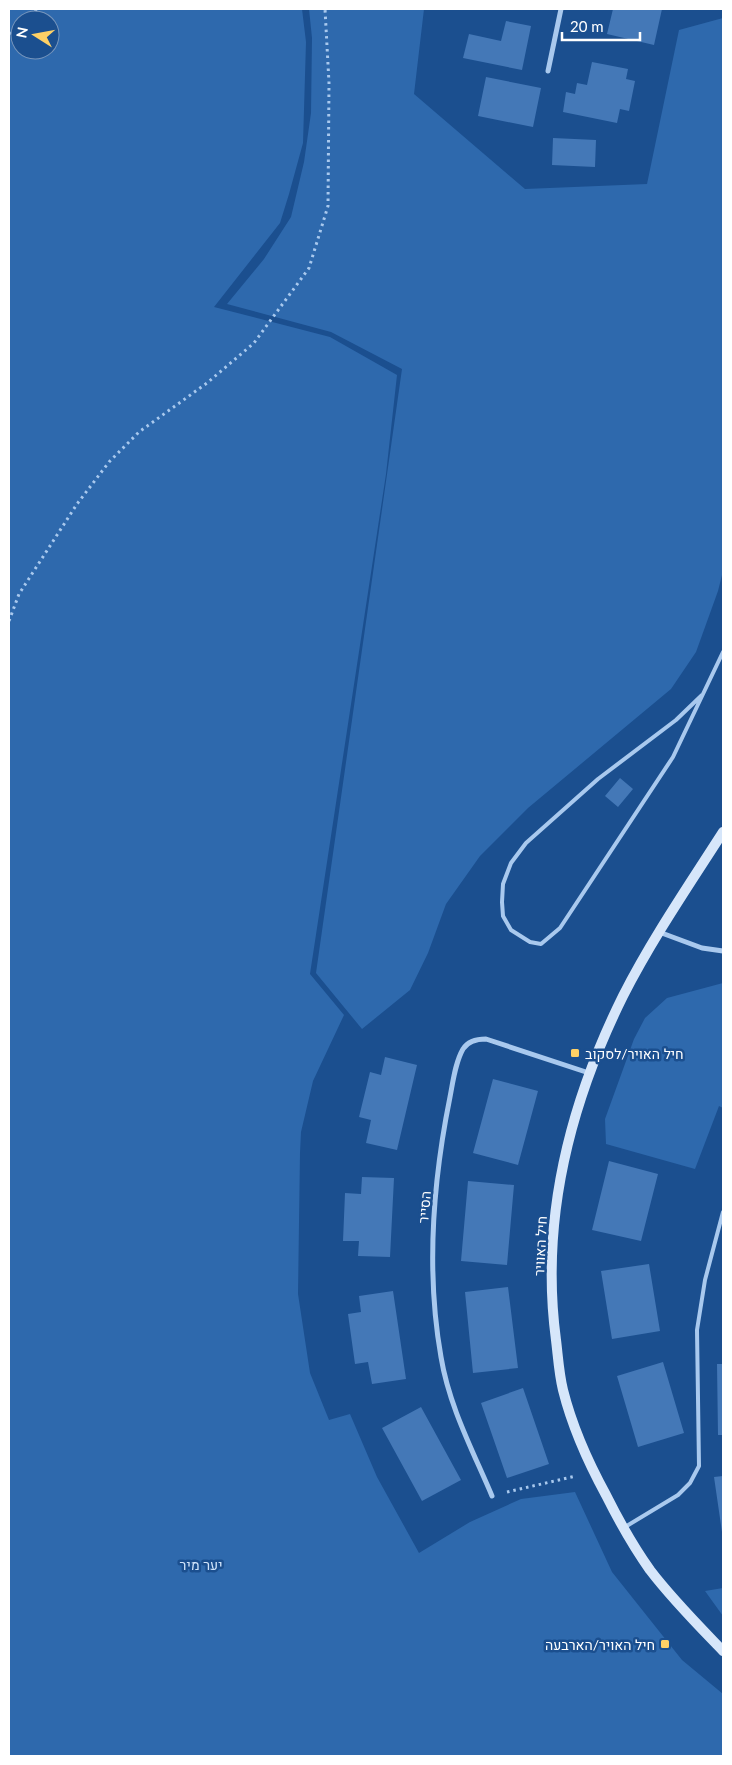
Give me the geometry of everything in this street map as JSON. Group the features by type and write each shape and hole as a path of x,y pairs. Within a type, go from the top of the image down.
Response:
{"street":[{"path":"548,71 560,9"},
{"name":"חיל האוויר","path":"723,832 660,932 624,995 590,1073 575,1114 565,1152 552,1245 551,1286 552,1316 563,1389 582,1446 594,1472 623,1528 650,1570 723,1651"},
{"path":"660,932 702,948 723,951"},
{"name":"הסייר","path":"492,1496 452,1403 441,1358 435,1317 433,1273 434,1225 446,1117 458,1062 463,1048 474,1039 486,1038 590,1073"}],"lane":[{"path":"702,695 676,720 598,779 526,843 510,862 503,884 502,902 503,916 511,930 530,942 541,944 560,928 673,757 723,652"},
{"path":"623,1528 678,1495 690,1482 699,1466 697,1330 705,1280 723,1212"}],"path":[{"path":"9,621 19,594 77,504 109,462 139,432 207,383 254,343 309,268 328,206 330,83 325,9"},
{"path":"492,1496 594,1472"}],"green space":[{"name":"יער מיר","path":"9,9 302,9 306,42 303,143 289,194 280,223 214,307 330,337 397,375 386,474 310,974 344,1015 313,1081 301,1132 298,1294 310,1373 329,1420 350,1414 377,1477 419,1553 470,1522 521,1499 575,1492 612,1572 682,1660 723,1694 723,1756 9,1756"},
{"path":"309,9 424,9 414,94 525,189 647,184 679,30 723,18 723,571 718,591 696,652 671,689 528,808 480,856 446,904 428,953 410,990 362,1029 316,973 402,369 331,332 227,304 264,259 291,217 304,162 311,113 312,38"},
{"path":"723,983 723,1108 719,1106 695,1169 606,1144 605,1119 634,1039 645,1018 667,998"},
{"path":"723,1588 723,1616 705,1591"}],"building":[{"path":"613,9 662,9 654,45 607,34"},
{"path":"506,21 531,26 522,70 463,58 469,34 501,41"},
{"path":"592,62 628,69 626,79 635,81 629,111 620,109 617,123 563,112 566,92 575,94 577,83 587,85"},
{"path":"486,77 541,88 533,127 478,116"},
{"path":"553,138 596,140 595,167 552,165"},
{"path":"620,778 633,789 618,807 605,796"},
{"path":"385,1057 417,1065 397,1150 366,1143 371,1120 359,1117 370,1072 381,1075"},
{"path":"493,1079 538,1091 518,1165 473,1153"},
{"path":"609,1161 658,1174 641,1241 592,1230"},
{"path":"362,1177 394,1178 390,1257 358,1256 359,1241 343,1241 345,1193 361,1194"},
{"path":"468,1181 514,1185 507,1265 461,1261"},
{"path":"649,1264 660,1331 612,1339 601,1271"},
{"path":"508,1287 518,1368 473,1373 465,1292"},
{"path":"393,1291 406,1379 372,1384 368,1362 355,1364 348,1314 361,1312 359,1296"},
{"path":"663,1362 684,1433 638,1447 617,1376"},
{"path":"717,1364 723,1364 723,1435 718,1435"},
{"path":"523,1388 549,1464 507,1478 481,1403"},
{"path":"421,1407 461,1480 422,1501 382,1428"},
{"path":"723,1476 723,1532 722,1532 714,1477"}],"place":[{"name":"חיל האויר/לסקוב","path":"575,1053"},
{"name":"חיל האויר/הארבעה","path":"665,1644"}]}
